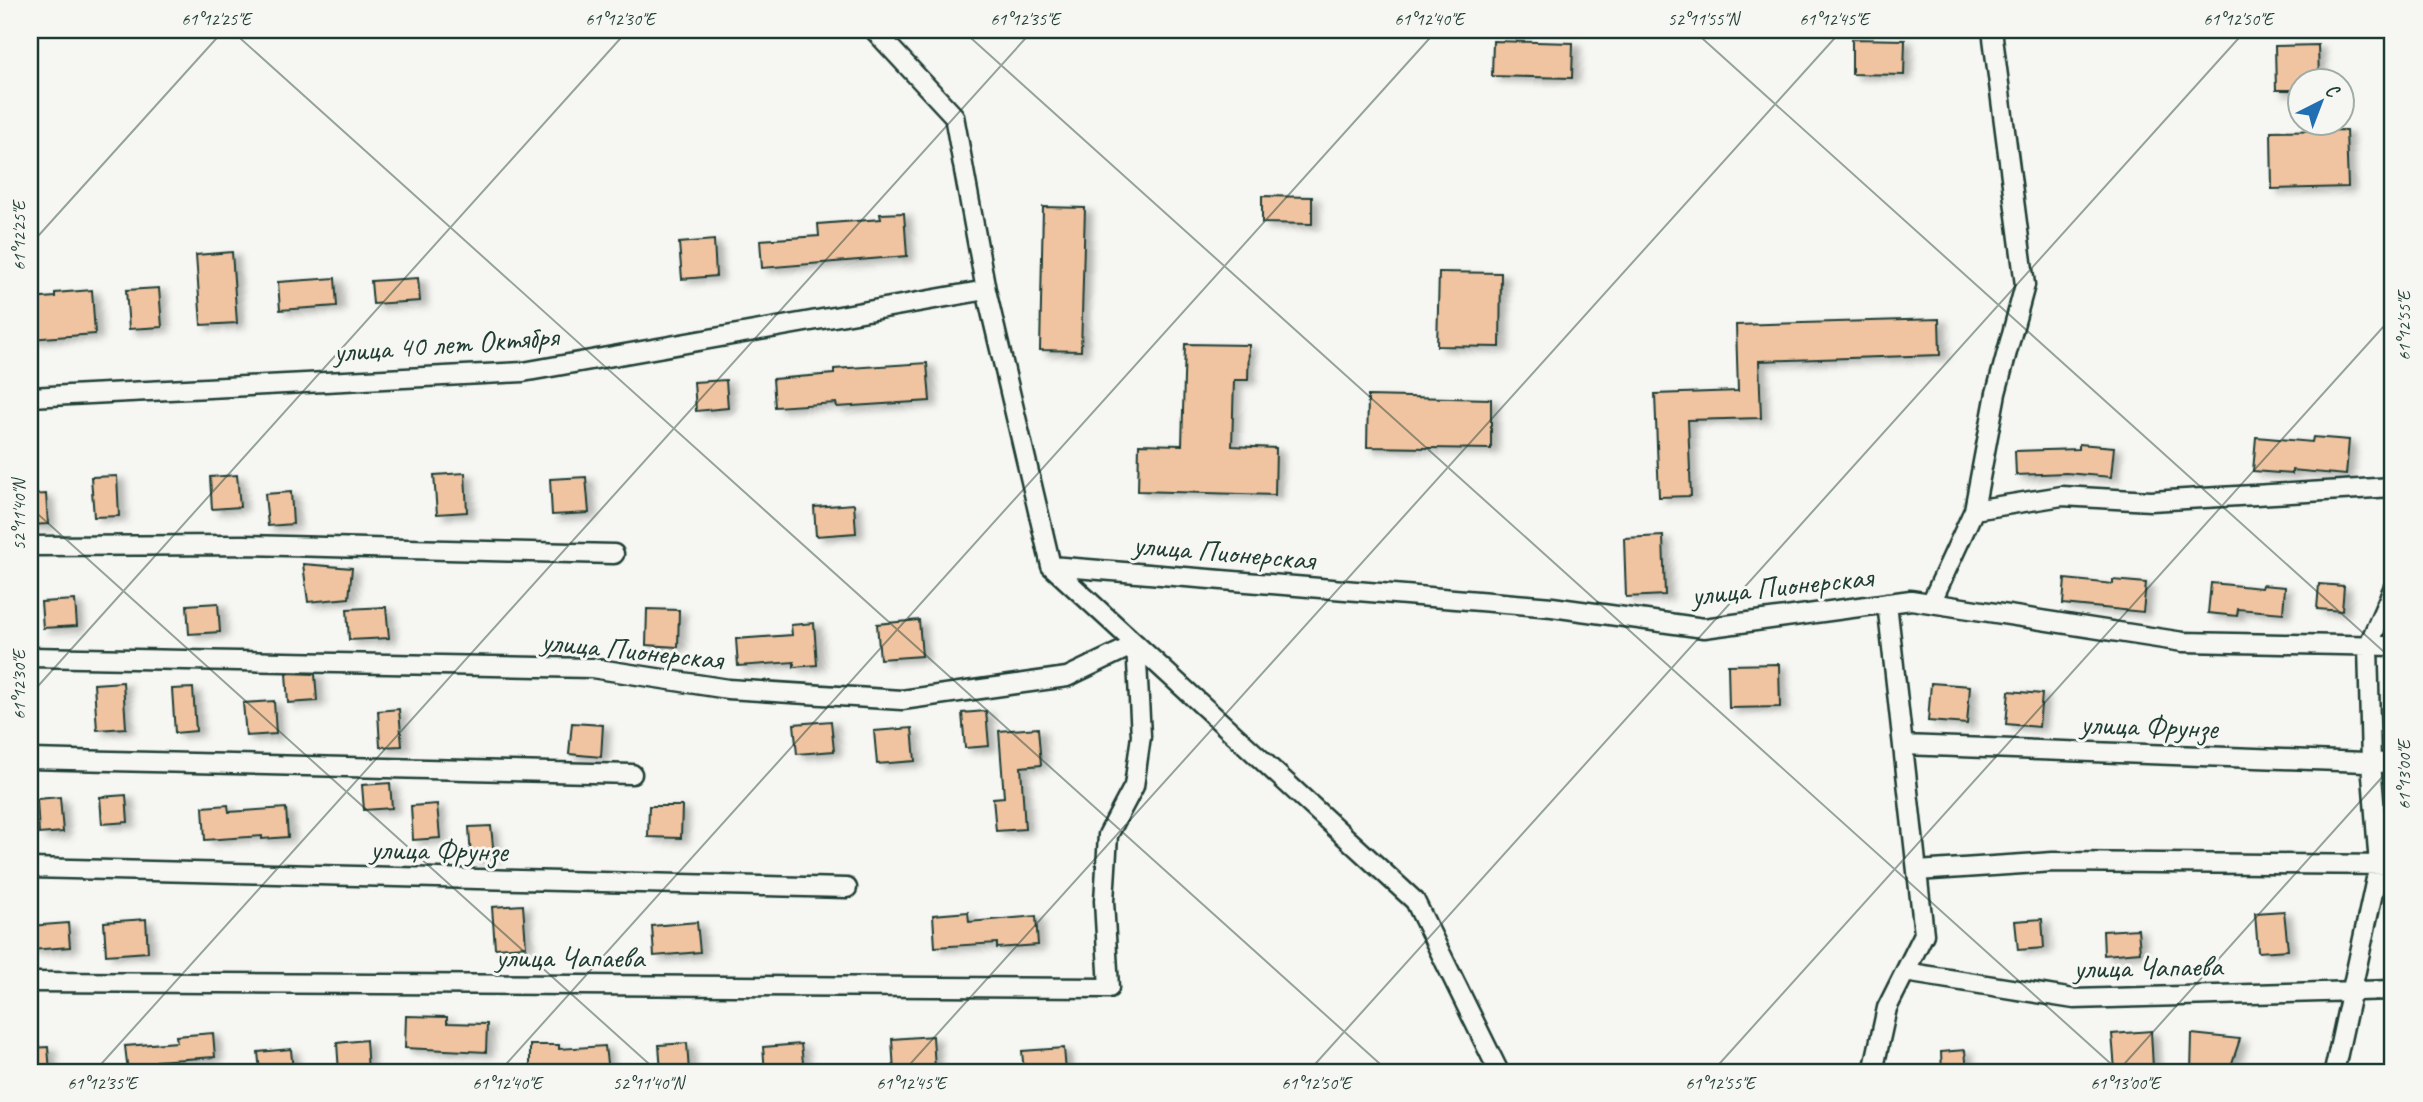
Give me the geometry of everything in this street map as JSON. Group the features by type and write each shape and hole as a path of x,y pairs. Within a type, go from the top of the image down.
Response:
{"street":[{"path":"874,30 954,116 986,290 1051,566 1415,901 1499,1072"},
{"path":"1931,603 1974,510 1996,393 2025,285 1992,30"},
{"name":"улица 40 лет Октября","path":"30,397 523,372 986,290"},
{"path":"1974,510 2062,496 2151,501 2393,487"},
{"path":"30,546 245,545 614,554"},
{"name":"улица Пионерская","path":"1051,566 1552,607 1704,628 1911,600 2183,642 2393,646"},
{"path":"2334,1072 2351,990 2386,865 2371,762 2368,646 2393,589"},
{"path":"1873,1072 1887,1008 1924,934 1887,603"},
{"name":"улица Пионерская","path":"30,657 592,668 728,689 902,700 1067,677 1136,644"},
{"name":"улица Чапаева","path":"30,982 1109,988 1104,901 1108,835 1134,786 1141,736 1136,644"},
{"name":"улица Фрунзе","path":"1903,745 2393,763"},
{"path":"30,759 632,774"},
{"path":"1917,872 2053,862 2386,865"},
{"name":"улица Фрунзе","path":"30,868 847,888"},
{"name":"улица Чапаева","path":"1905,972 2074,999 2393,990"}],"building":[{"path":"1852,39 1905,40 1904,75 1852,74"},
{"path":"1493,41 1573,43 1572,78 1492,76"},
{"path":"2318,45 2319,66 2286,66 2286,90 2276,90 2275,46"},
{"path":"2271,131 2286,131 2286,136 2346,136 2348,187 2272,189"},
{"path":"1262,196 1312,197 1312,224 1262,223"},
{"path":"1043,207 1085,208 1081,351 1040,350"},
{"path":"904,213 907,256 762,268 760,240 819,236 818,224 881,219 880,214"},
{"path":"714,240 716,276 682,279 679,243"},
{"path":"232,252 237,323 201,325 196,255"},
{"path":"1439,272 1501,273 1500,347 1437,346"},
{"path":"335,278 337,306 280,310 278,282"},
{"path":"418,278 420,301 373,304 371,281"},
{"path":"159,288 162,327 129,329 126,290"},
{"path":"92,290 95,334 30,339 30,299 55,297 55,293"},
{"path":"1939,319 1940,355 1759,361 1761,418 1688,420 1691,496 1659,497 1655,394 1738,391 1736,325"},
{"path":"1185,344 1249,345 1248,380 1234,380 1232,446 1276,448 1275,495 1138,491 1139,444 1182,445"},
{"path":"927,363 930,401 837,407 836,403 775,407 773,379 834,374 834,369"},
{"path":"726,380 728,408 696,411 694,382"},
{"path":"1368,396 1491,399 1491,449 1367,447"},
{"path":"2256,437 2312,442 2313,437 2349,440 2346,475 2292,470 2292,474 2253,471"},
{"path":"2079,444 2114,447 2111,477 2066,473 2016,475 2015,451 2079,449"},
{"path":"465,473 467,512 437,514 434,475"},
{"path":"237,475 240,507 212,509 210,477"},
{"path":"117,476 119,516 94,517 91,477"},
{"path":"586,477 589,513 552,515 550,479"},
{"path":"291,492 293,524 268,526 265,494"},
{"path":"46,494 48,524 30,525 30,495"},
{"path":"854,504 856,533 816,536 814,507"},
{"path":"1663,536 1665,595 1626,597 1624,538"},
{"path":"303,564 352,568 349,598 308,602"},
{"path":"2065,579 2113,584 2113,580 2146,583 2143,612 2063,604"},
{"path":"2211,583 2261,588 2262,585 2285,587 2283,613 2238,609 2237,616 2208,613"},
{"path":"2319,584 2344,586 2342,611 2317,609"},
{"path":"75,600 77,626 43,628 41,602"},
{"path":"218,603 220,632 189,634 187,605"},
{"path":"386,607 389,638 349,640 347,609"},
{"path":"647,609 679,610 678,647 646,645"},
{"path":"919,620 922,656 880,659 877,624"},
{"path":"814,623 817,665 794,667 794,662 738,666 736,639 792,635 791,625"},
{"path":"1779,664 1780,707 1729,708 1728,665"},
{"path":"286,673 315,674 317,701 288,703"},
{"path":"123,682 126,728 97,730 94,684"},
{"path":"1931,683 1970,686 1967,724 1928,721"},
{"path":"193,688 196,731 175,733 172,689"},
{"path":"2009,691 2042,694 2039,727 2006,724"},
{"path":"274,701 276,734 246,736 243,703"},
{"path":"399,709 402,746 380,747 378,711"},
{"path":"986,711 989,746 965,748 962,713"},
{"path":"831,721 834,751 797,754 794,724"},
{"path":"572,723 603,725 601,757 569,754"},
{"path":"912,728 915,761 877,764 874,731"},
{"path":"1038,728 1041,765 1021,767 1025,829 996,831 993,798 1004,797 999,731"},
{"path":"390,783 392,808 364,810 362,785"},
{"path":"126,795 128,822 102,824 100,797"},
{"path":"60,797 63,832 39,834 37,799"},
{"path":"437,804 440,838 413,840 411,806"},
{"path":"228,805 229,812 286,808 288,837 205,840 203,807"},
{"path":"649,806 682,806 681,838 648,837"},
{"path":"491,826 494,857 471,859 469,827"},
{"path":"523,905 526,946 495,948 492,907"},
{"path":"2284,911 2288,950 2258,952 2255,913"},
{"path":"968,912 969,922 1036,916 1038,945 997,948 997,943 935,947 933,915"},
{"path":"146,919 148,952 106,955 104,922"},
{"path":"2042,919 2044,948 2018,950 2015,921"},
{"path":"697,922 700,952 654,956 652,926"},
{"path":"68,923 70,947 30,950 30,926"},
{"path":"2138,929 2140,952 2104,955 2103,931"},
{"path":"406,1016 447,1017 447,1023 487,1024 486,1052 405,1048"},
{"path":"2151,1031 2153,1068 2115,1070 2112,1034"},
{"path":"213,1033 215,1057 156,1061 157,1072 128,1072 125,1046 177,1042 176,1036"},
{"path":"2192,1034 2240,1039 2229,1072 2191,1072"},
{"path":"933,1036 935,1069 894,1072 892,1039"},
{"path":"366,1040 368,1072 339,1072 337,1043"},
{"path":"687,1043 689,1072 661,1072 659,1045"},
{"path":"801,1044 804,1072 765,1072 763,1047"},
{"path":"530,1045 559,1045 559,1049 605,1046 608,1072 530,1072"},
{"path":"48,1047 50,1072 30,1072 30,1048"},
{"path":"1064,1048 1066,1072 1024,1072 1022,1051"},
{"path":"291,1049 293,1072 260,1072 258,1052"},
{"path":"1965,1050 1967,1072 1942,1072 1941,1052"}]}
